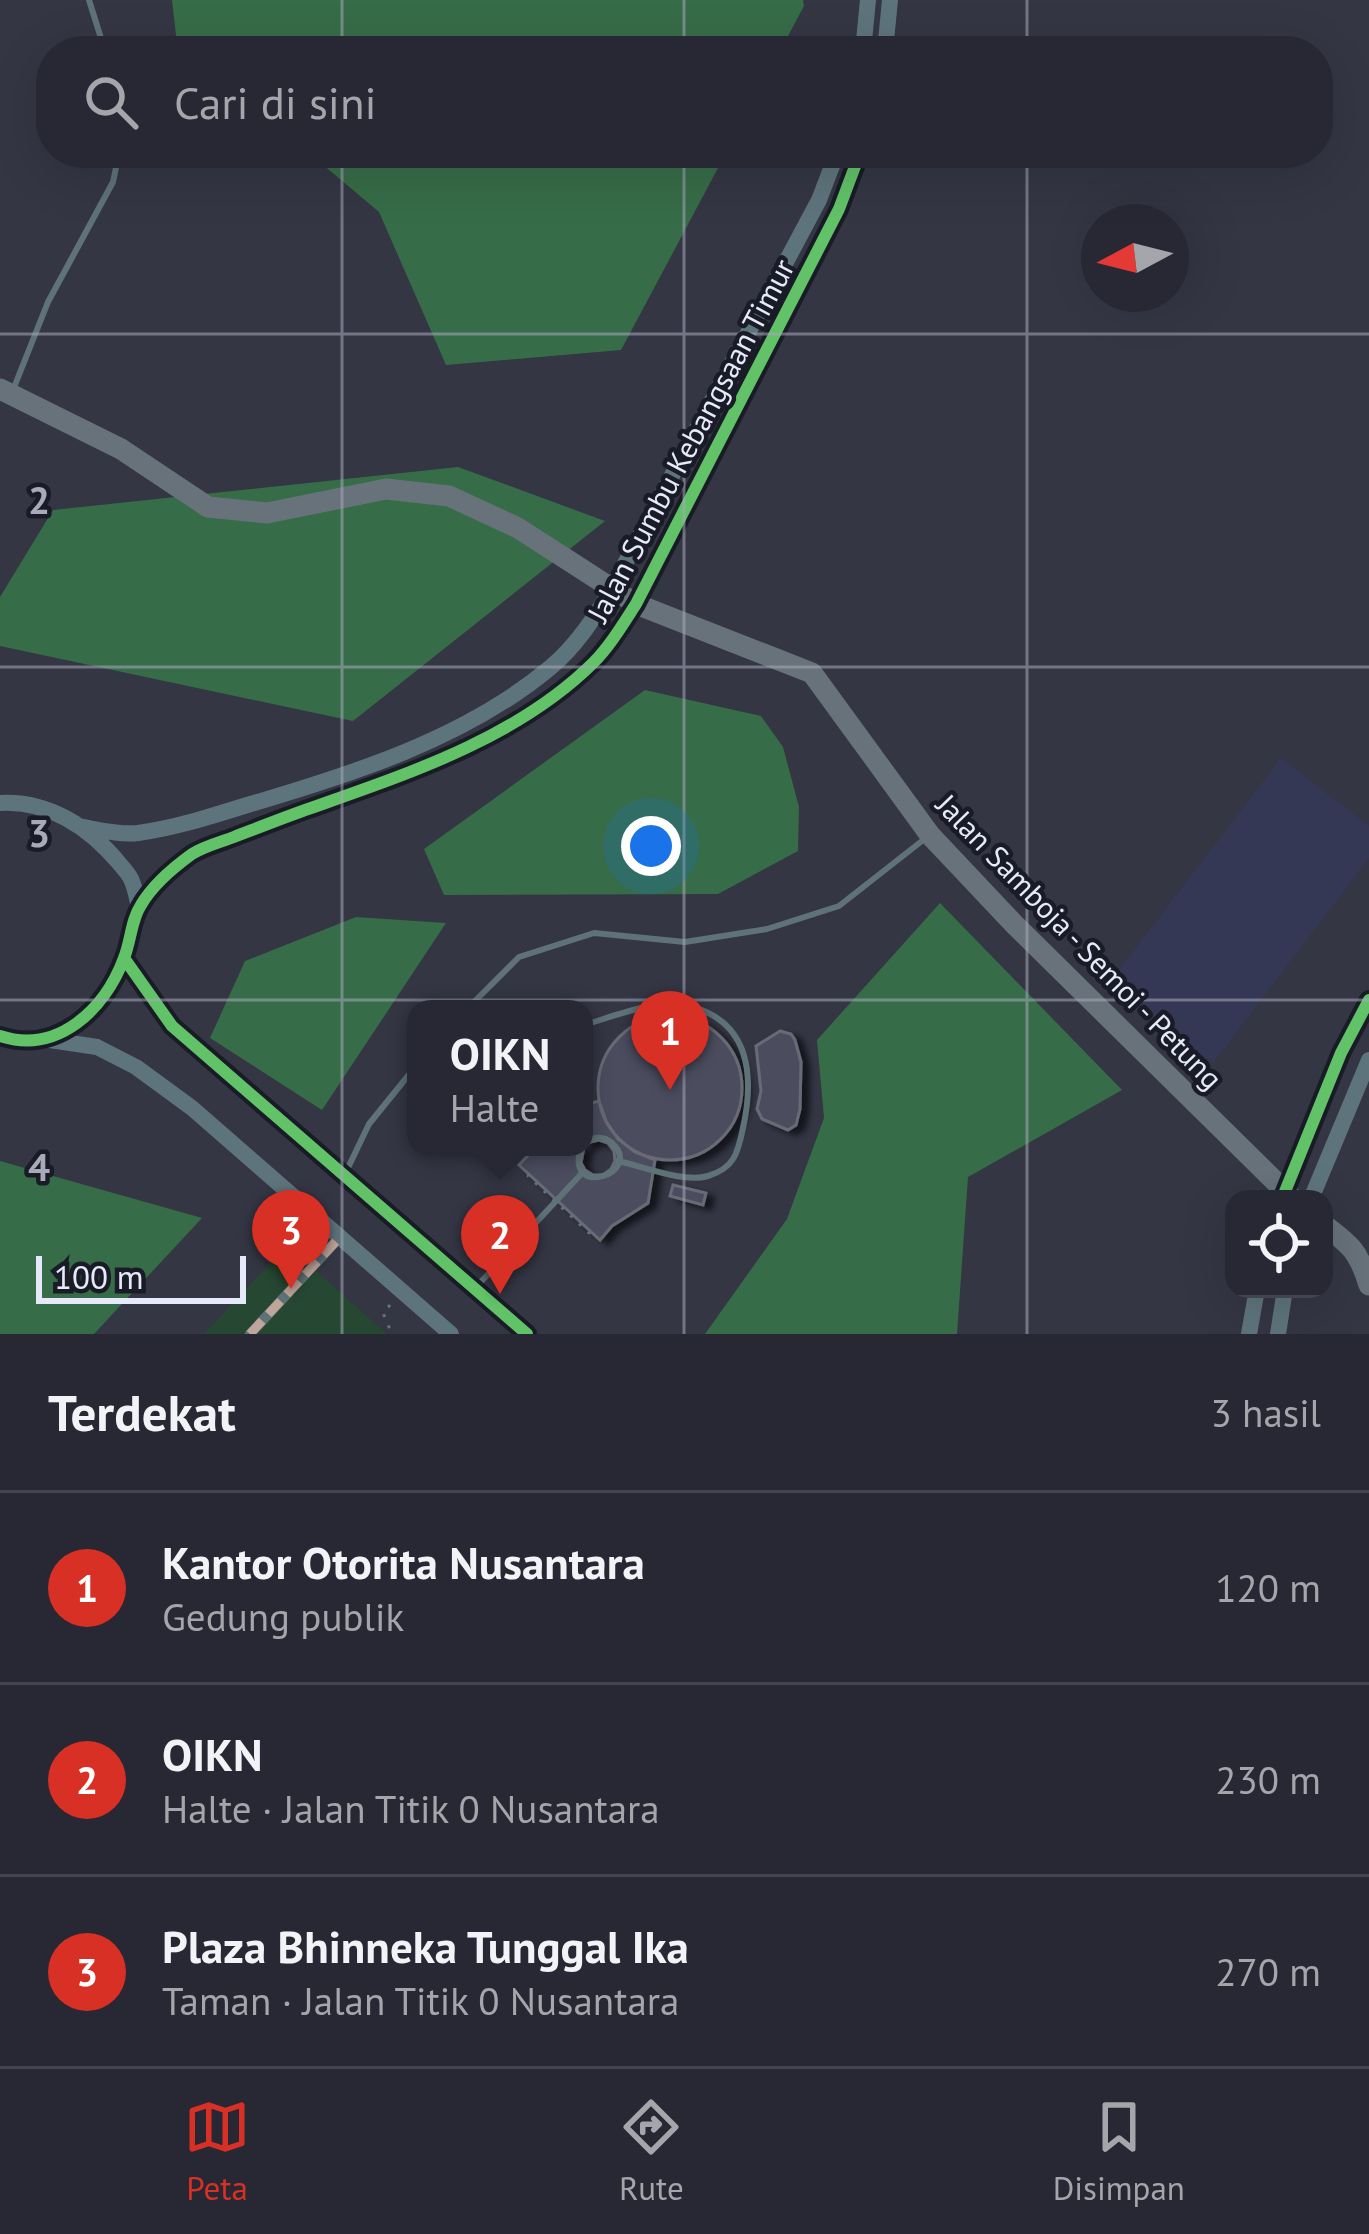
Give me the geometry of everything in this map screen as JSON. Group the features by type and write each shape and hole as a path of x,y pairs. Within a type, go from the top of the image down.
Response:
{"highway":[{"name":"Jalan Samboja - Semoi - Petung","path":"6,392 121,449 208,507 267,513 386,489 448,496 518,528 636,604 812,673 929,835 1281,1190"},
{"path":"1333,1232 1352,1246 1369,1285"}],"street":[{"path":"864,36 868,0"},
{"path":"886,36 890,0"},
{"name":"Jalan Sumbu Kebangsaan Timur","path":"83,827 132,834 278,796 455,729 550,668 576,642 612,588 819,200 831,168"},
{"name":"Jalan Sumbu Kebangsaan Timur","path":"50,1040 82,1020 107,993 139,908 195,852 464,749 544,703 595,661 636,604 839,209 854,168"},
{"name":"Jalan Sumbu Kebangsaan Timur","path":"0,803 56,812 83,827 131,879 139,908"},
{"path":"124,958 172,1026 527,1334"},
{"path":"1289,1190 1341,1053 1369,1000"},
{"path":"0,1036 97,1047 136,1067 192,1108 451,1334"},
{"path":"1315,1190 1369,1060"},
{"path":"250,1334 340,1237"},
{"path":"1250,1334 1255,1298"},
{"path":"1278,1334 1284,1298"}],"lane":[{"path":"88,0 100,36"},
{"path":"6,392 116,168"},
{"path":"476,1000 519,957 594,933 685,942 767,929 839,906 929,835"},
{"path":"593,1022 648,1006 690,1006 727,1027 749,1071 749,1100 736,1158 725,1169 687,1178 618,1161"},
{"path":"345,1174 369,1124 407,1077"},
{"path":"580,1156 578,1164 593,1178 614,1172 617,1150 610,1141 593,1140"},
{"path":"475,1287 583,1172"}],"path":[{"path":"529,1174 591,1231"},
{"path":"392,1334 382,1313 402,1291"}],"shaded area":[{"path":"1281,758 1369,826 1369,858 1213,1063 1109,983"}],"green space":[{"path":"172,0 803,0 804,6 788,36 176,36"},
{"path":"327,168 718,168 621,350 446,365 379,212"},
{"path":"458,467 605,521 353,721 0,646 0,597 53,510"},
{"path":"645,690 761,716 783,747 799,807 798,851 718,894 444,895 424,849"},
{"path":"940,903 1122,1090 968,1177 957,1334 705,1334 787,1219 824,1118 817,1040"},
{"path":"356,917 446,923 322,1110 210,1038 245,961"},
{"path":"0,1161 202,1218 94,1334 0,1334"},
{"path":"287,1245 387,1334 204,1334"}],"building":[{"path":"670,1016 698,1021 721,1037 737,1060 742,1088 737,1116 721,1139 698,1155 670,1160 642,1155 619,1139 603,1116 598,1088 603,1060 619,1037 642,1021"},
{"path":"780,1031 791,1034 801,1062 800,1109 796,1125 788,1130 762,1119 757,1109 761,1091 756,1046"},
{"path":"599,1101 618,1139 655,1160 648,1203 612,1226 600,1240 519,1165 528,1156 582,1156 581,1163 593,1175 611,1169 614,1151 608,1143 593,1141 593,1103"},
{"path":"673,1185 706,1193 703,1205 670,1196"}],"marked path":[{"path":"250,1334 340,1237"}],"cycle path":[{"path":"0,1036 41,1039 60,1033 92,1010 116,977 141,905 192,854 461,750 531,712 593,663 636,604 839,209 854,168"},
{"path":"124,958 172,1026 527,1334"},
{"path":"1286,1190 1341,1053 1369,1000"}],"place":[{"name":"Kantor Otorita Nusantara","path":"670,1090"},
{"name":"Plaza Bhinneka Tunggal Ika","path":"291,1289"},
{"name":"OIKN","path":"500,1294"}]}
